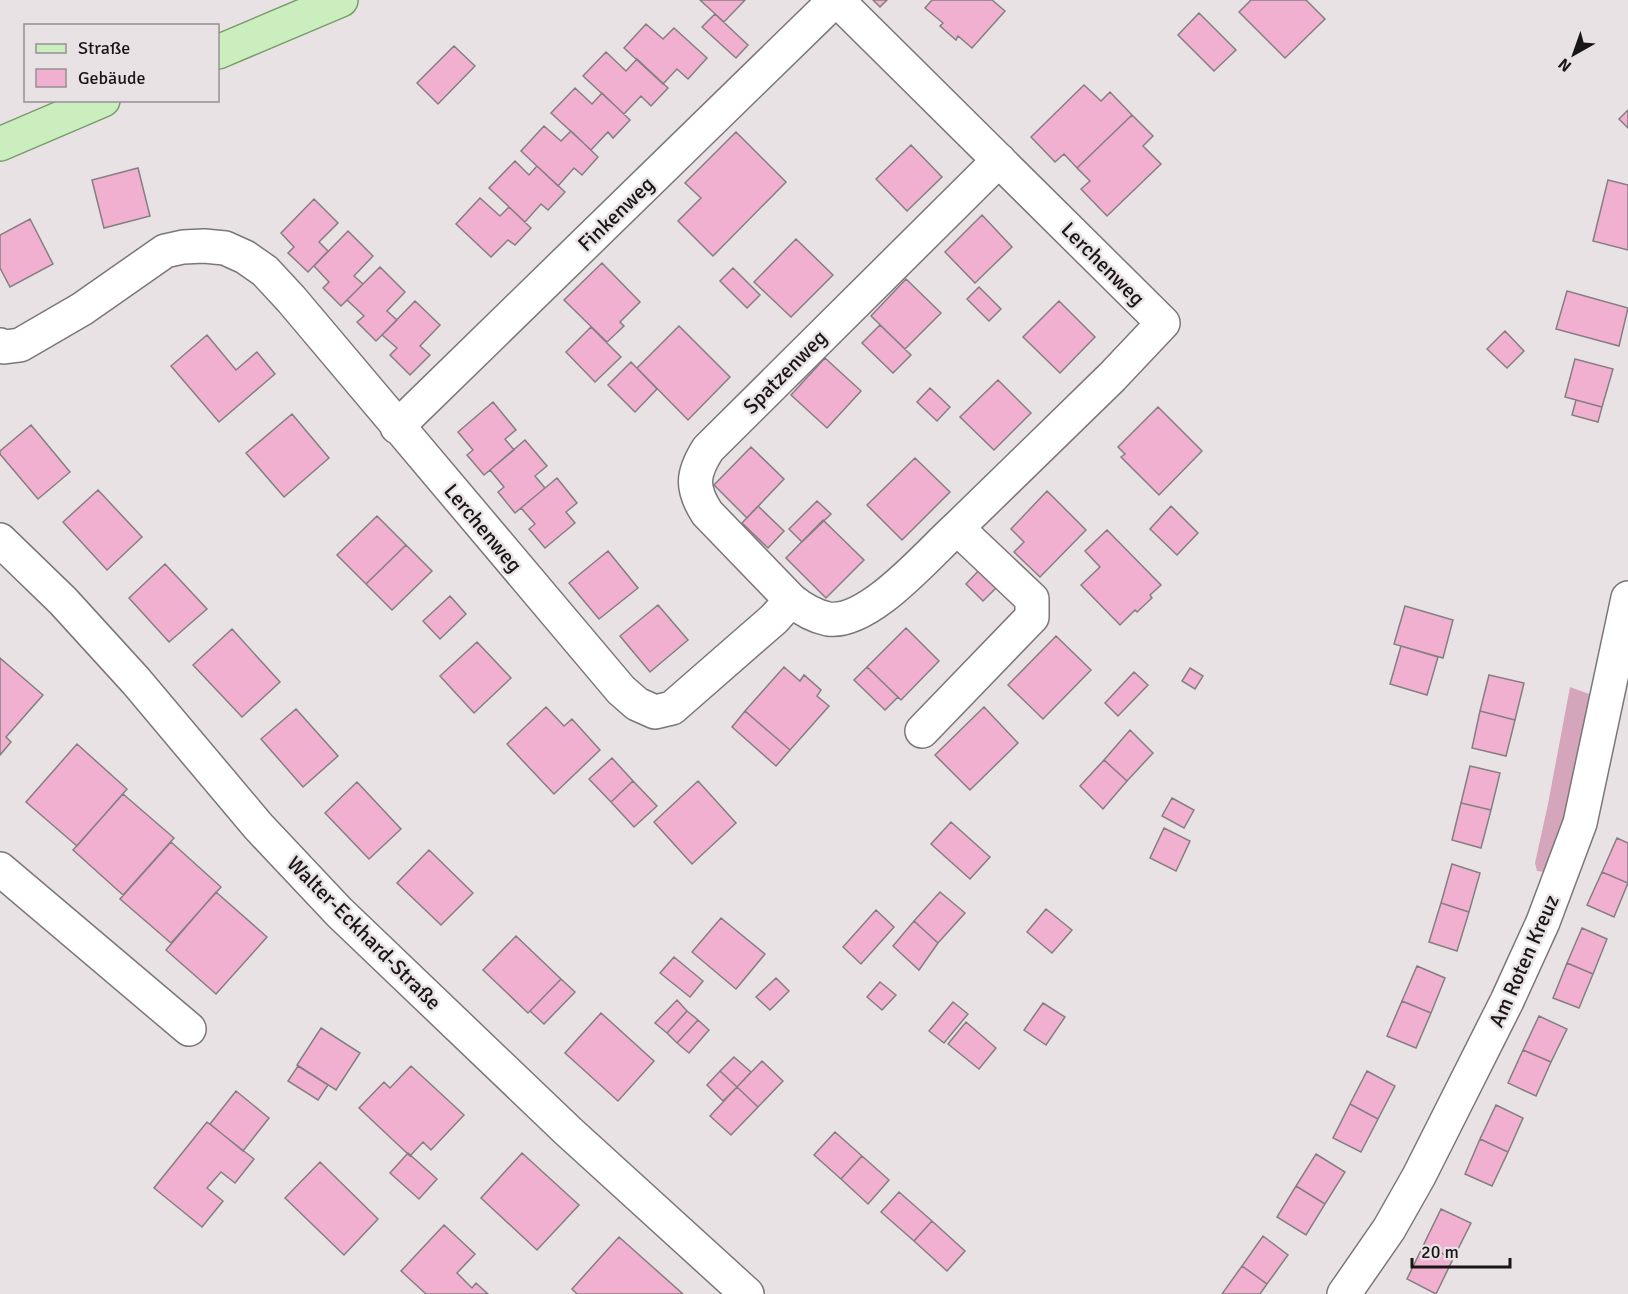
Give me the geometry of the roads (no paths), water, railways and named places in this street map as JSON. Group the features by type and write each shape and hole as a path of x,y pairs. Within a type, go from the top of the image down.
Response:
{"main road":[{"path":"219,52 341,0"},
{"path":"0,144 98,102"}],"street":[{"name":"Lerchenweg","path":"0,345 4,347 20,345 82,309 165,251 204,246 225,248 245,257 265,272 291,299 621,690 637,704 655,712 672,708 774,619 791,600 807,612 829,619 849,617 883,599 1112,377 1163,323 836,0"},
{"name":"Finkenweg","path":"397,427 836,0"},
{"name":"Spatzenweg","path":"791,600 707,513 697,498 695,482 698,465 708,449 999,160"},
{"path":"922,731 1032,617 1032,599 957,528"},
{"name":"Walter-Eckhard-Straße","path":"2,548 63,601 129,673 258,825 339,912 568,1131 747,1294"},
{"name":"Am Roten Kreuz","path":"1344,1294 1389,1229 1419,1176 1507,1002 1543,922 1580,823 1628,598"},
{"path":"0,869 189,1029"}]}
